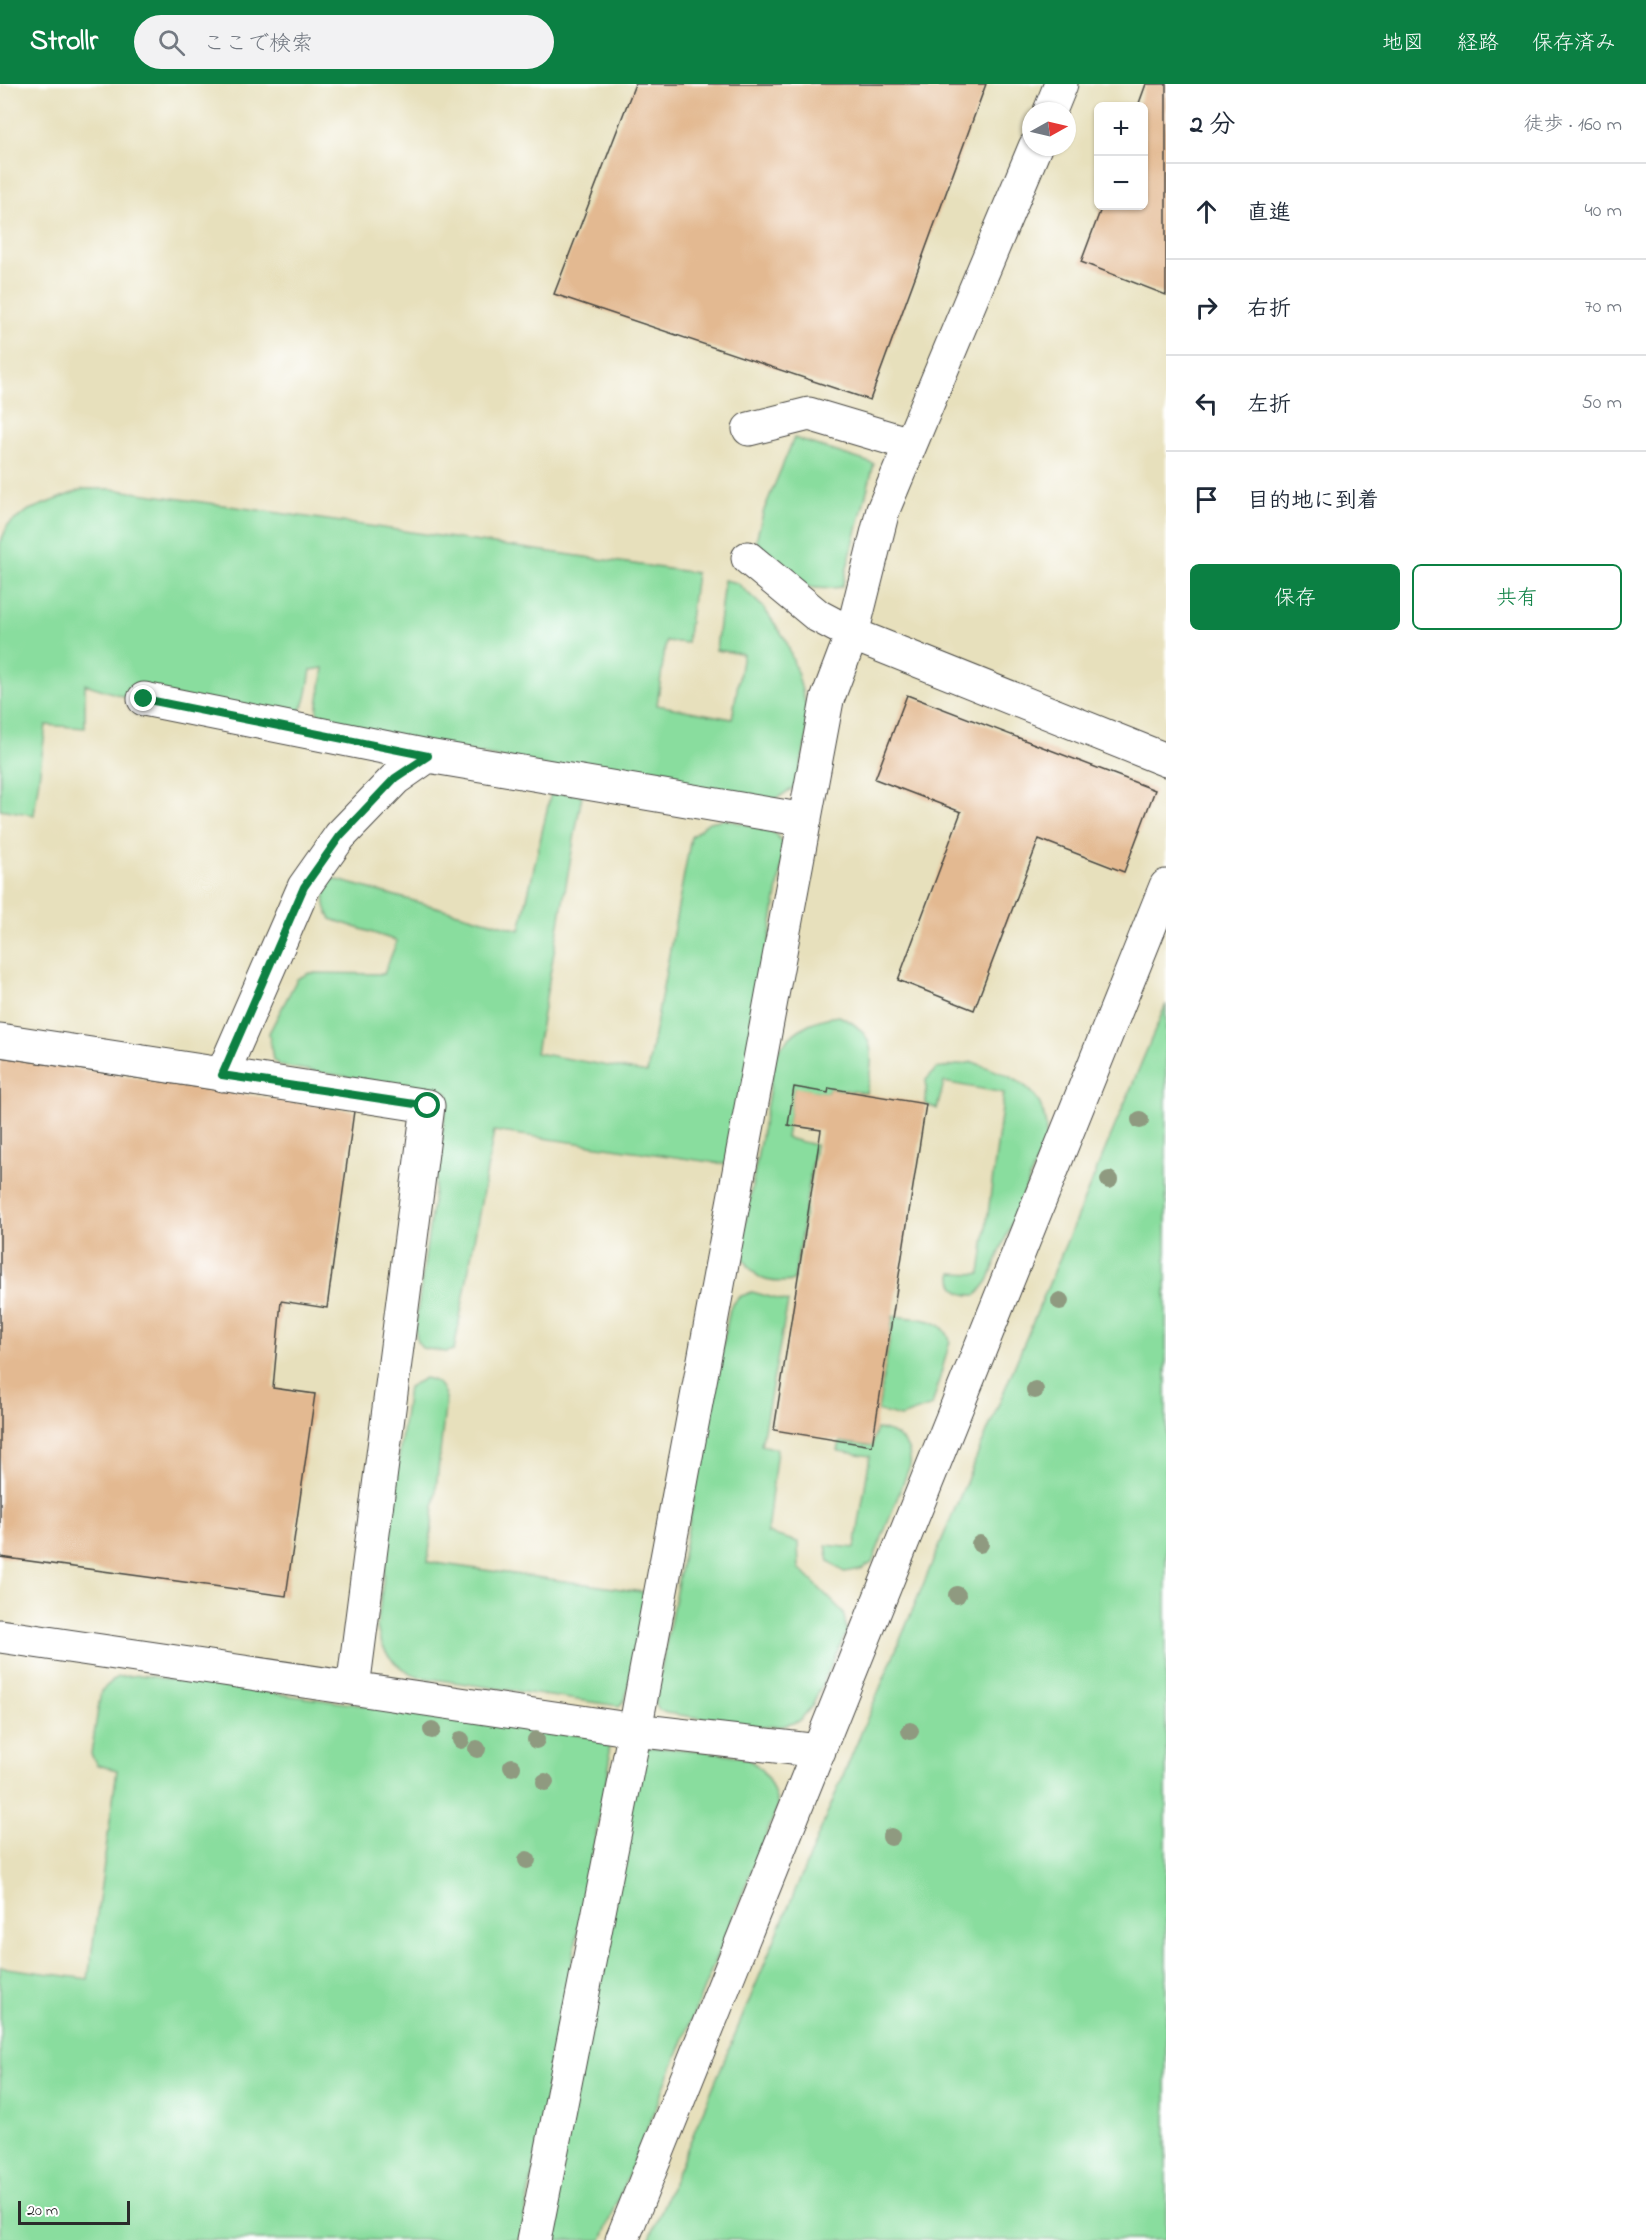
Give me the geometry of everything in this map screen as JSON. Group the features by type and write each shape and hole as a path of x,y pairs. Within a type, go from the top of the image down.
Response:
{"lane":[{"path":"1054,102 1061,84"},
{"path":"534,2240 635,1730 827,700 852,634 883,510 1031,156"},
{"path":"749,429 809,414 910,444"},
{"path":"748,558 818,616 852,634 1166,760"},
{"path":"144,699 428,756 805,820"},
{"path":"222,1075 304,887 340,836 395,778 428,756"},
{"path":"622,2240 1166,886"},
{"path":"0,1040 428,1106 353,1688"},
{"path":"0,1636 635,1730 819,1751"}],"green space":[{"path":"794,438 874,464 842,587 812,588 791,580 774,564 756,540 764,510"},
{"path":"83,489 111,489 696,573 687,643 666,641 657,705 732,719 743,654 716,650 724,580 737,583 763,607 786,640 797,672 806,706 807,738 796,786 779,797 752,806 321,723 317,711 324,668 311,670 303,706 295,717 288,721 132,687 131,699 85,684 85,728 46,725 34,815 0,809 0,543 8,525 29,510"},
{"path":"551,792 582,795 536,1053 647,1073 691,837 709,822 724,819 765,829 776,834 785,846 731,1165 494,1131 454,1350 446,1352 422,1348 417,1340 415,1329 448,1093 281,1066 273,1060 269,1033 297,979 309,973 384,974 397,941 331,919 324,898 330,878 520,930"},
{"path":"1166,1004 1166,2240 649,2240"},
{"path":"839,1016 861,1030 867,1038 871,1068 866,1093 829,1088 828,1093 794,1088 786,1138 815,1145 794,1281 767,1281 756,1275 740,1253 776,1054 803,1027 819,1020"},
{"path":"973,1062 1015,1079 1035,1096 1045,1121 1046,1139 988,1281 977,1295 958,1291 953,1284 952,1273 980,1274 1004,1093 944,1082 937,1109 926,1104 926,1080 936,1069"},
{"path":"752,1292 788,1302 761,1445 777,1449 767,1533 798,1542 799,1568 843,1612 847,1631 812,1706 799,1721 783,1726 763,1727 666,1713 659,1710 655,1702 730,1308 739,1297"},
{"path":"893,1316 935,1323 947,1333 950,1341 932,1406 901,1417 878,1411"},
{"path":"425,1378 439,1384 446,1398 428,1562 649,1593 625,1700 619,1706 419,1677 396,1663 386,1652 377,1627 408,1387"},
{"path":"876,1429 896,1435 905,1444 910,1457 910,1465 872,1563 861,1569 844,1572 829,1562 826,1545 855,1548 870,1456 838,1451 840,1442 872,1446"},
{"path":"140,1675 600,1738 608,1743 610,1761 520,2240 0,2240 0,1967 88,1979 117,1770 97,1765 91,1754 101,1691 117,1677"},
{"path":"641,1747 715,1752 743,1758 752,1762 766,1776 778,1806 602,2240 544,2240"}],"building":[{"path":"635,84 986,84 870,400 554,294"},
{"path":"1146,84 1166,84 1166,295 1081,262 1100,210 1148,210 1148,102 1139,102"},
{"path":"907,695 1155,790 1124,872 1039,839 974,1010 898,980 961,812 875,779"},
{"path":"0,1057 354,1111 327,1308 281,1301 273,1388 315,1394 286,1596 0,1557"},
{"path":"794,1087 828,1093 829,1088 926,1104 872,1446 774,1430 821,1130 788,1125"}],"route":[{"path":"144,699 428,756 395,778 340,836 304,887 222,1075 428,1106"}]}
